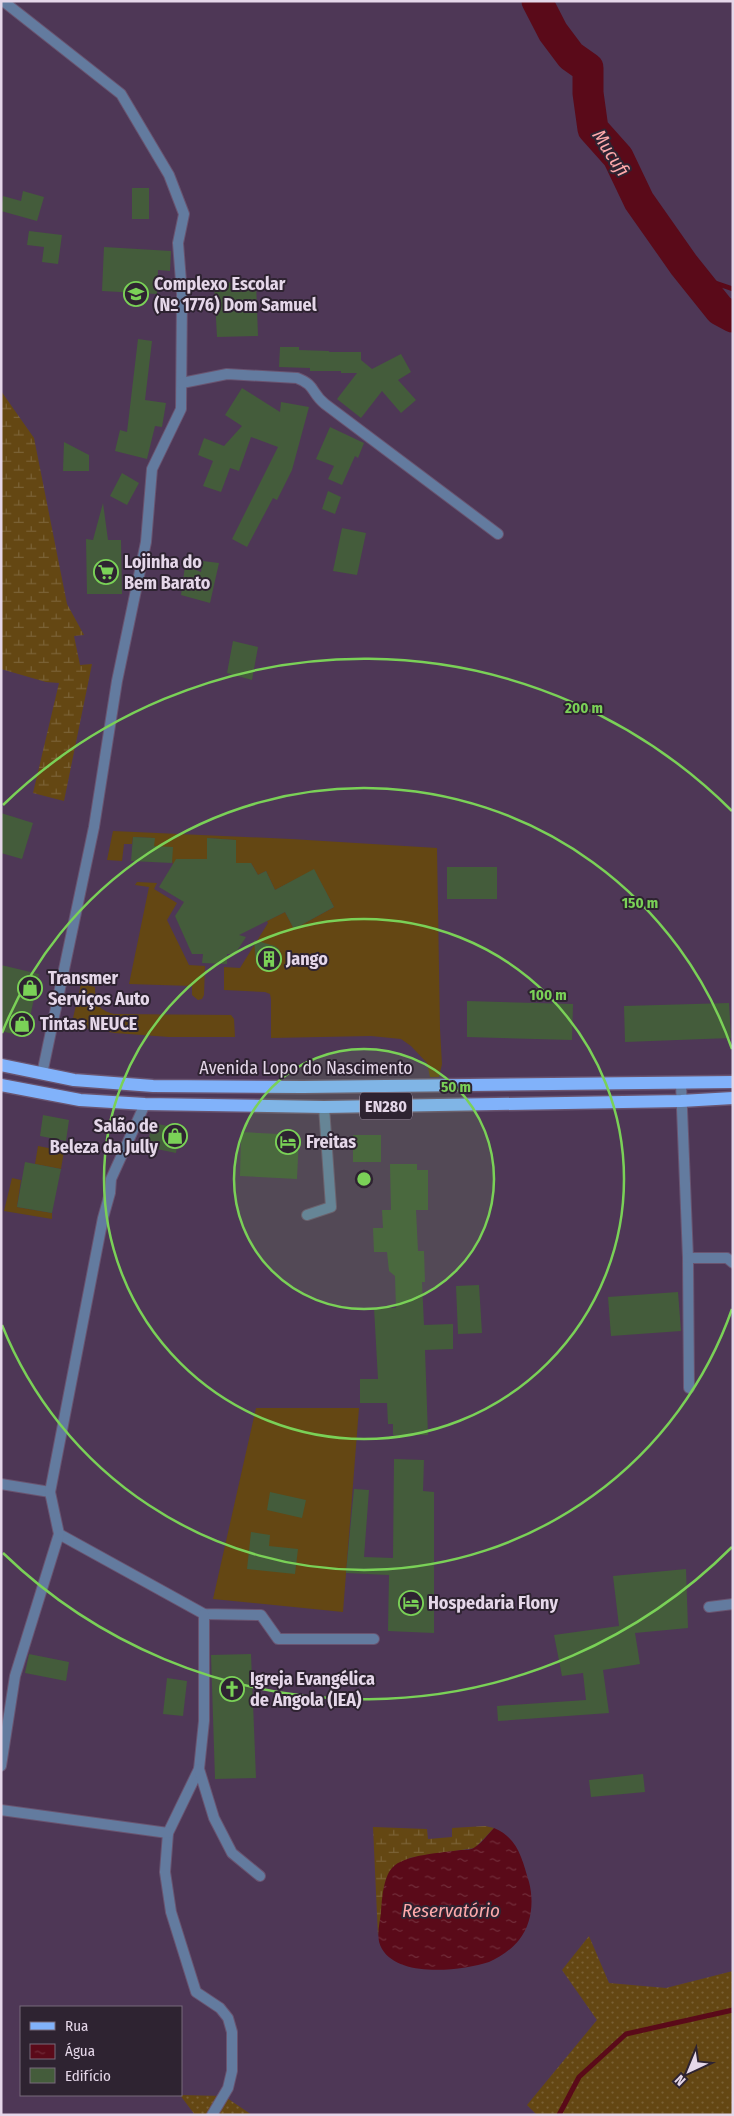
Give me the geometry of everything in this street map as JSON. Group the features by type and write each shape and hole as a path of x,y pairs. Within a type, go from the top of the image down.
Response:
{"main road":[{"name":"Avenida Lopo do Nascimento","path":"1,1065 74,1080 153,1086 303,1087 733,1082"},
{"name":"Avenida Lopo do Nascimento","path":"1,1085 80,1100 145,1104 324,1107 681,1101 733,1098"}],"street":[{"path":"3,1 121,94 169,175 184,214 178,243 182,294 181,409 152,469 146,542 120,666 92,836 42,1074"},
{"path":"182,383 227,374 297,378 307,382 313,387 317,397 325,404 498,534"},
{"path":"681,1084 688,1258 689,1388"},
{"path":"1,1766 15,1676 58,1534 50,1492 103,1218 110,1193 111,1179 145,1104"},
{"path":"307,1215 331,1207 324,1107"},
{"path":"688,1258 728,1258 733,1263"},
{"path":"1,1484 50,1492"},
{"path":"58,1534 204,1614 261,1615 278,1639 374,1639"},
{"path":"709,1607 733,1604"},
{"path":"204,1614 204,1721 199,1769 168,1833 164,1872 167,1892 187,1967 196,1992 220,2008 228,2018 232,2032 232,2071 228,2088 212,2115"},
{"path":"199,1769 214,1818 232,1853 260,1876"},
{"path":"1,1810 168,1833"}],"green space":[{"path":"1,391 34,438 67,604 84,635 74,636 80,665 92,664 64,801 33,793 59,683 46,682 1,669"},
{"path":"113,831 437,848 442,1064 439,1077 430,1077 427,1063 411,1046 401,1039 371,1036 271,1038 270,994 265,992 224,990 224,967 240,968 268,923 267,921 285,912 294,929 334,907 314,870 275,890 266,871 258,875 251,863 225,863 236,840 207,838 207,859 173,865 172,860 154,859 154,838 133,837 132,844 124,844 122,861 107,860"},
{"path":"137,882 157,883 154,889 177,903 167,920 189,965 205,966 204,995 202,999 198,1000 192,995 192,986 129,984 149,887 135,885"},
{"path":"81,984 95,987 97,1002 101,1008 114,1014 231,1015 234,1019 235,1037 169,1037 115,1033 78,1026 73,1018"},
{"path":"38,1146 64,1151 61,1169 35,1164"},
{"path":"12,1178 21,1180 17,1207 52,1213 52,1219 4,1211"},
{"path":"256,1408 359,1408 343,1612 213,1599"},
{"path":"485,1826 494,1828 475,1848 409,1858 380,1921 378,1936 373,1827 427,1829 428,1839 452,1837 452,1828"},
{"path":"589,1936 609,1983 666,1988 733,1971 733,2115 537,2115 527,2105 597,2020 562,1970"},
{"path":"182,2095 224,2096 252,2115 195,2115 181,2096"}],"water":[{"name":"Reservatório","path":"494,1828 509,1837 514,1843 521,1857 529,1882 531,1912 527,1927 519,1940 501,1956 489,1962 463,1968 431,1970 416,1968 402,1965 390,1958 382,1949 378,1935 384,1889 392,1868 398,1863 414,1857 472,1849"}],"building":[{"path":"132,188 149,188 149,219 132,219"},
{"path":"23,191 44,197 37,221 1,211 3,196 21,201"},
{"path":"29,231 62,235 58,264 42,262 44,247 27,245"},
{"path":"104,247 171,251 170,271 158,270 157,294 102,291"},
{"path":"256,282 258,336 217,337 214,283"},
{"path":"138,339 152,341 145,400 166,403 162,427 155,426 147,459 115,451 120,430 127,432"},
{"path":"280,347 299,347 299,350 329,352 361,352 361,360 372,369 401,354 411,372 398,380 416,400 401,413 382,391 361,418 337,399 357,373 310,371 310,368 279,367"},
{"path":"242,388 280,412 281,402 309,407 292,470 277,500 273,498 247,547 232,539 278,447 251,437 239,471 230,468 221,492 203,486 213,461 198,455 204,438 224,446 242,426 225,415"},
{"path":"330,427 364,443 358,458 355,456 342,485 328,479 334,466 316,459"},
{"path":"64,442 89,455 89,471 63,471"},
{"path":"122,473 139,483 127,505 110,496"},
{"path":"328,491 341,497 335,514 322,509"},
{"path":"103,503 108,540 121,540 122,594 87,594 86,539 93,540"},
{"path":"342,528 366,533 357,575 333,571"},
{"path":"203,561 219,563 210,603 181,595 185,566 201,572"},
{"path":"233,641 258,647 252,680 227,673"},
{"path":"1,813 33,823 22,859 1,853"},
{"path":"133,837 155,838 154,846 173,847 172,863 131,861"},
{"path":"207,838 236,840 236,863 251,863 258,875 266,871 275,890 314,869 334,907 294,929 285,912 239,935 246,937 235,954 227,954 227,964 202,963 203,954 192,954 175,916 184,902 159,887 176,859 207,859"},
{"path":"447,867 497,867 497,899 447,899"},
{"name":"Jango","path":"254,940 279,949 282,957 278,968 266,971 258,967"},
{"path":"1,965 39,974 26,1037 1,1031"},
{"path":"467,1001 573,1004 572,1040 467,1037"},
{"path":"729,1003 731,1038 625,1042 624,1006"},
{"path":"43,1115 69,1120 66,1141 40,1136"},
{"path":"152,1123 180,1128 176,1153 147,1147"},
{"path":"241,1132 299,1135 297,1179 240,1176"},
{"path":"353,1135 381,1135 381,1162 353,1162"},
{"path":"25,1162 61,1169 52,1213 17,1207"},
{"path":"390,1164 417,1164 417,1170 428,1170 428,1210 416,1210 418,1251 424,1251 425,1282 422,1282 424,1325 453,1324 453,1349 425,1350 428,1435 393,1435 393,1424 388,1424 387,1403 360,1403 360,1379 378,1379 374,1308 396,1308 395,1276 389,1271 387,1252 374,1252 373,1228 383,1228 382,1210 391,1210"},
{"path":"479,1285 482,1333 458,1334 456,1286"},
{"path":"678,1292 681,1331 611,1336 608,1297"},
{"path":"394,1459 424,1460 423,1491 434,1492 434,1633 388,1631 389,1575 346,1573 354,1489 369,1490 364,1557 393,1558"},
{"path":"270,1492 306,1500 302,1518 267,1510"},
{"path":"251,1532 270,1535 269,1546 298,1549 295,1574 247,1569"},
{"path":"686,1569 688,1628 635,1633 640,1664 603,1670 609,1713 498,1721 497,1706 586,1700 583,1673 562,1676 554,1635 619,1626 613,1576"},
{"path":"29,1654 69,1662 66,1681 25,1673"},
{"path":"251,1654 256,1778 215,1779 211,1655"},
{"path":"167,1678 187,1681 183,1716 163,1714"},
{"path":"643,1774 645,1792 591,1797 589,1780"}],"waterway":[{"name":"Mucufi","path":"537,1 553,32 571,56 588,68 588,93 593,129 618,157 639,201 684,265 720,310 733,317"},
{"path":"692,275 733,289"},
{"path":"559,2115 579,2077 626,2034 733,2010"}],"place":[{"name":"Complexo Escolar (Nº 1776) Dom Samuel","path":"136,294"},
{"name":"Lojinha do Bem Barato","path":"106,572"},
{"name":"Jango","path":"269,959"},
{"name":"Transmer Serviços Auto","path":"30,988"},
{"name":"Tintas NEUCE","path":"22,1024"},
{"name":"Salão de Beleza da Jully","path":"175,1136"},
{"name":"Freitas","path":"288,1142"},
{"name":"Hospedaria Flony","path":"411,1603"},
{"name":"Igreja Evangélica de Angola (IEA)","path":"232,1689"}]}
